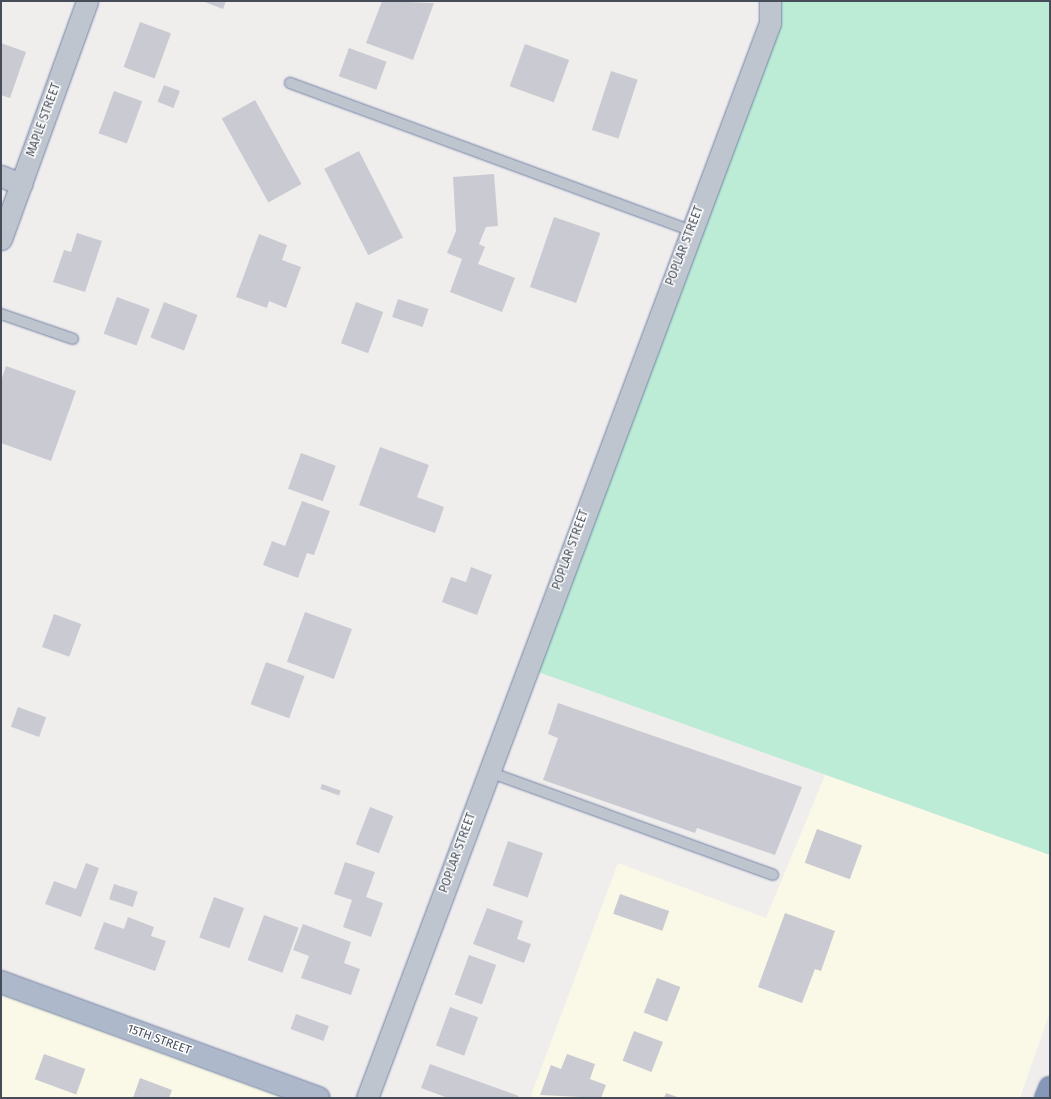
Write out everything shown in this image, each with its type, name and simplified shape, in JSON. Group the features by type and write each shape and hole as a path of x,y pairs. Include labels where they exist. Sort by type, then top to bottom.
{"highway":[{"path":"1046,1098 1050,1088"}],"main road":[{"name":"15TH STREET","path":"1,982 318,1098"}],"street":[{"name":"MAPLE STREET","path":"1,239 87,1"},
{"name":"POPLAR STREET","path":"367,1098 690,230 770,23 770,1"},
{"path":"1,176 21,184"}],"lane":[{"path":"290,83 690,230"},
{"path":"1,314 73,339"},
{"path":"489,772 773,875"}],"shaded area":[{"path":"825,775 1050,855 1050,1012 1020,1098 530,1098 618,863 766,918"},
{"path":"1,982 318,1098 1,1098"}],"green space":[{"path":"770,1 1050,1 1050,855 527,668"}],"building":[{"path":"202,1 226,1 223,9"},
{"path":"382,1 434,3 413,60 366,43"},
{"path":"140,22 171,33 155,78 124,67"},
{"path":"1,43 26,52 10,98 1,95"},
{"path":"525,44 569,60 554,102 510,86"},
{"path":"349,48 387,62 376,90 339,76"},
{"path":"611,71 638,80 618,139 592,130"},
{"path":"164,85 180,91 173,108 158,102"},
{"path":"114,91 142,101 127,144 99,133"},
{"path":"255,100 302,184 268,202 222,118"},
{"path":"359,151 403,237 368,255 324,169"},
{"path":"494,174 498,226 486,227 479,244 485,247 478,264 515,278 502,312 450,292 462,259 447,253 456,231 453,177"},
{"path":"554,217 600,233 576,303 530,287"},
{"path":"77,233 102,241 85,292 53,282 64,250 71,252"},
{"path":"259,234 287,245 282,260 301,267 286,308 269,301 267,308 236,297"},
{"path":"117,297 150,309 137,346 104,334"},
{"path":"398,299 428,309 423,327 392,317"},
{"path":"164,302 198,315 184,350 150,337"},
{"path":"356,302 383,312 368,353 341,343"},
{"path":"6,366 76,391 51,461 1,443 1,381"},
{"path":"380,447 429,465 417,497 444,507 435,533 359,505"},
{"path":"301,453 336,466 323,501 288,489"},
{"path":"302,501 330,511 314,555 307,553 298,578 263,565 272,541 285,546"},
{"path":"471,567 492,575 477,615 442,602 451,577 466,582"},
{"path":"305,612 352,629 334,679 287,662"},
{"path":"54,614 81,624 69,657 42,647"},
{"path":"266,662 305,676 289,718 251,704"},
{"path":"558,703 802,787 775,855 697,828 695,833 543,780 558,738 548,734"},
{"path":"18,707 46,717 39,737 11,727"},
{"path":"322,784 341,791 339,796 320,789"},
{"path":"370,807 393,816 379,853 356,844"},
{"path":"817,829 862,845 850,879 805,863"},
{"path":"508,841 543,853 528,897 493,885"},
{"path":"345,862 375,872 366,897 383,903 371,937 343,927 352,900 334,894"},
{"path":"86,863 99,868 81,917 45,904 54,881 76,889"},
{"path":"114,884 138,892 133,907 109,899"},
{"path":"620,894 669,911 662,931 613,914"},
{"path":"214,897 244,908 229,948 199,937"},
{"path":"487,908 523,921 517,939 531,944 524,963 473,944"},
{"path":"785,913 835,931 821,971 815,969 802,1003 758,987"},
{"path":"264,915 299,928 282,973 248,960"},
{"path":"128,917 154,927 151,936 166,941 155,971 94,949 104,922 124,929"},
{"path":"303,924 351,942 344,963 360,969 351,995 301,978 309,956 293,950"},
{"path":"469,955 496,965 482,1004 455,994"},
{"path":"657,978 680,987 667,1022 644,1013"},
{"path":"450,1007 478,1017 464,1056 436,1046"},
{"path":"296,1014 329,1026 323,1041 291,1029"},
{"path":"634,1031 663,1042 651,1072 623,1061"},
{"path":"44,1054 85,1069 76,1094 35,1079"},
{"path":"567,1054 595,1064 590,1079 606,1085 601,1098 540,1095 551,1065 561,1069"},
{"path":"430,1064 519,1096 518,1098 448,1098 421,1088"},
{"path":"140,1078 172,1090 169,1098 133,1098"},
{"path":"666,1093 680,1098 664,1098"}]}
